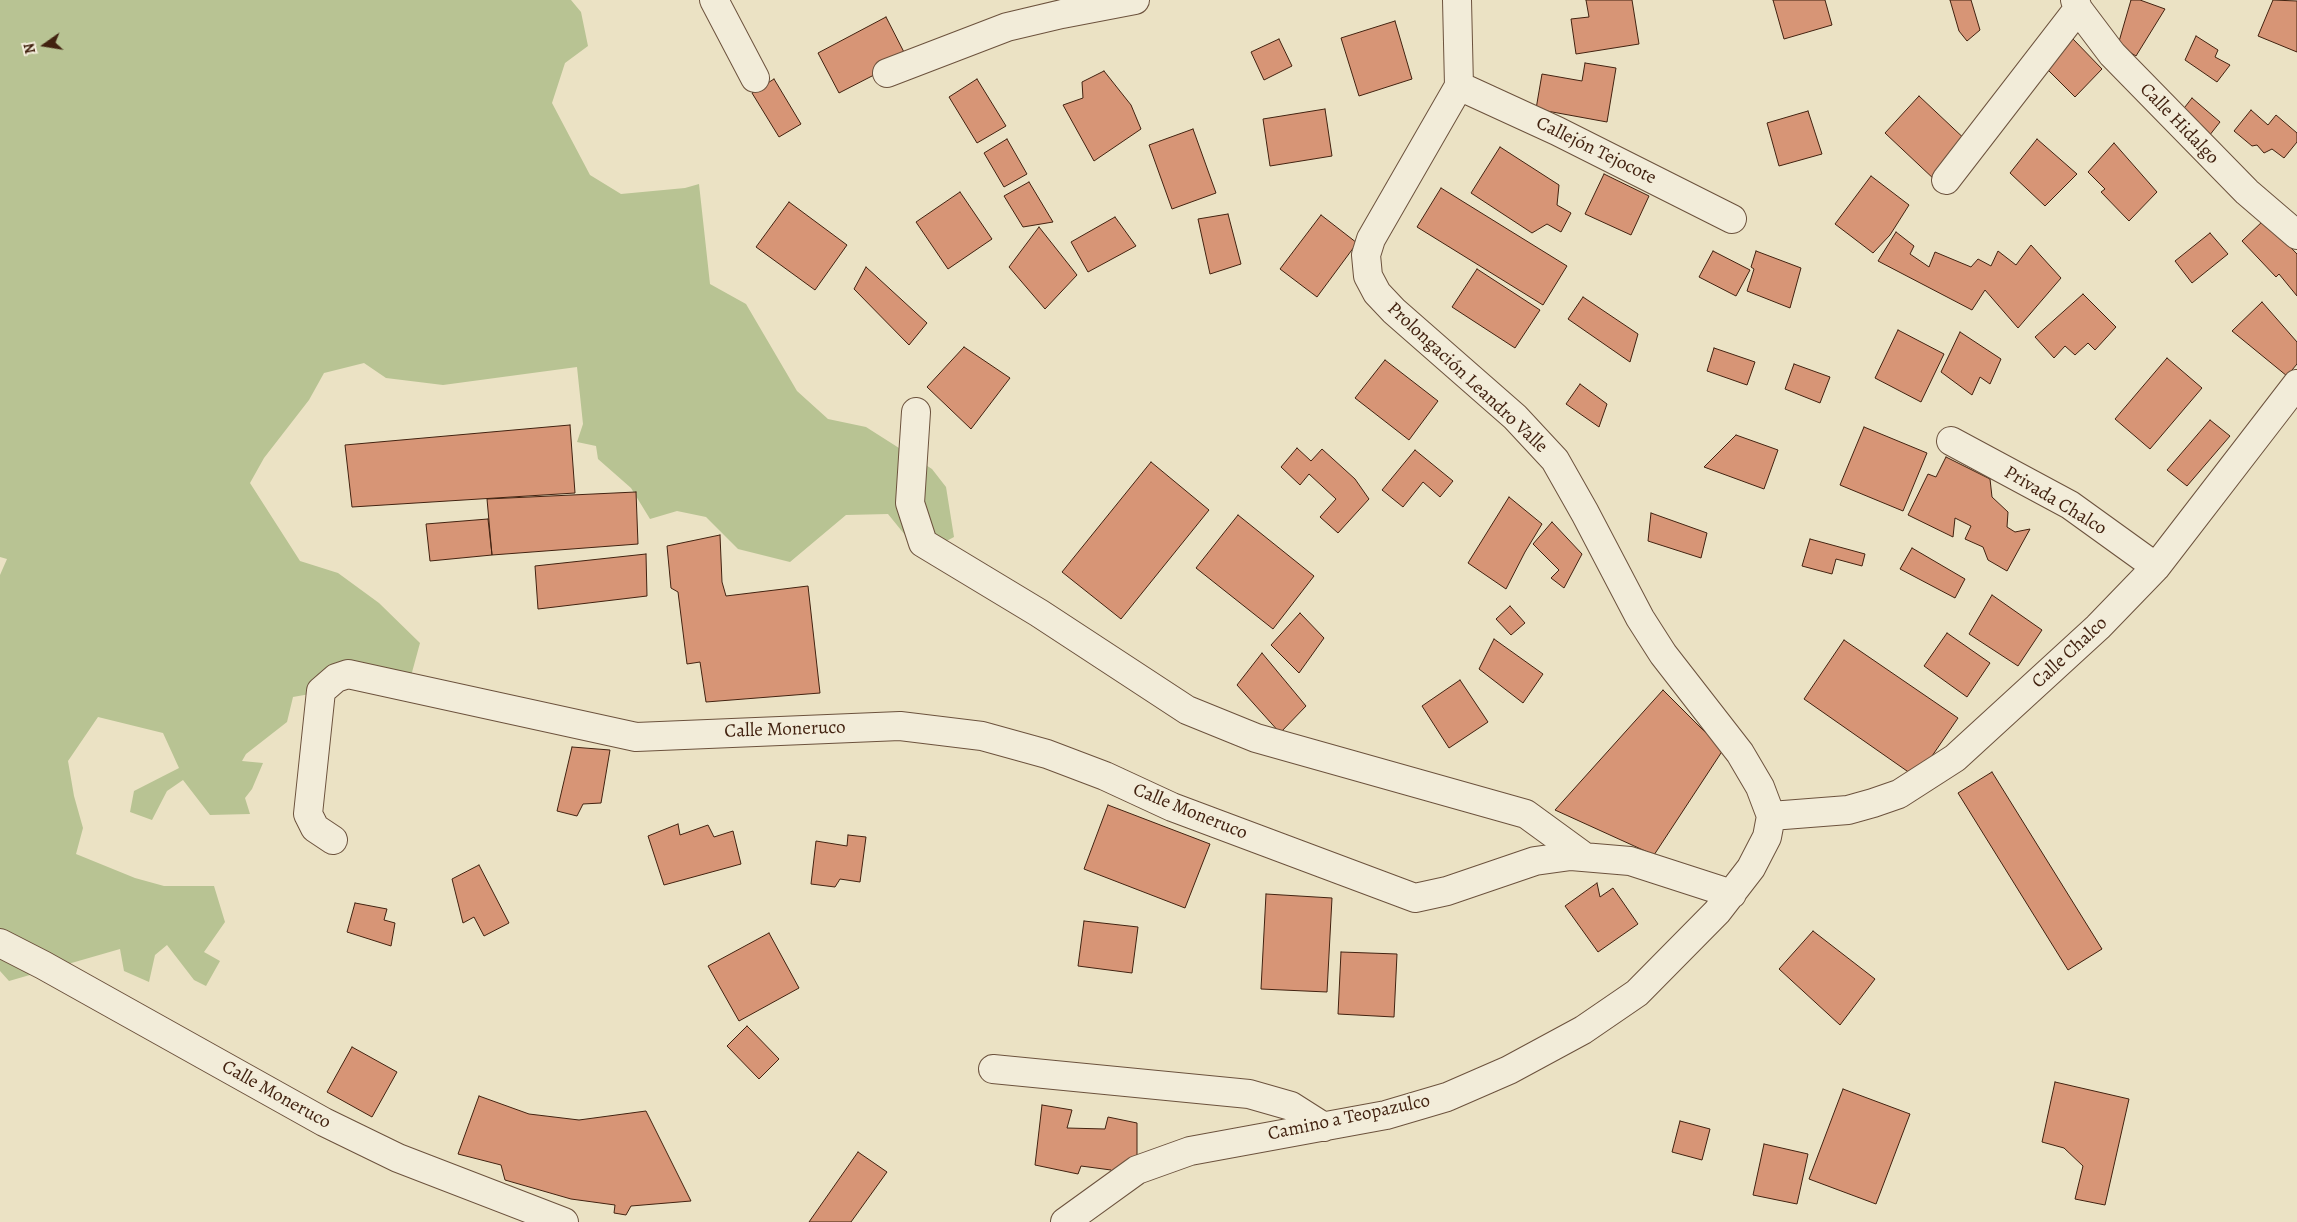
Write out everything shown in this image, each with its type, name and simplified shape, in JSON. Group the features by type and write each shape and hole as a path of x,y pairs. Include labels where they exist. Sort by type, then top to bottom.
{"street":[{"path":"714,0 755,78"},
{"path":"887,73 1006,27 1135,0"},
{"path":"1456,0 1459,86"},
{"path":"1946,180 2076,4"},
{"name":"Calle Hidalgo","path":"2076,4 2112,54 2158,103 2246,192 2297,236"},
{"name":"Callejón Tejocote","path":"1459,86 1557,130 1732,219"},
{"name":"Prolongación Leandro Valle","path":"1459,86 1371,240 1366,255 1368,276 1377,293 1394,311 1515,417 1555,460 1640,618 1662,654 1740,753 1760,787 1771,816"},
{"name":"Calle Chalco","path":"1771,816 1848,810 1899,794 1924,780 1955,758 2098,627 2156,567 2297,384"},
{"path":"916,412 910,503 923,543 1039,613 1187,710 1256,738 1526,814 1585,857"},
{"name":"Privada Chalco","path":"1951,441 2070,505 2156,567"},
{"name":"Calle Moneruco","path":"333,840 315,828 308,814 321,691 336,678 348,674 636,736 900,726 982,736 1048,754 1104,776 1172,807 1414,898 1447,891 1535,861 1585,857 1630,861 1732,894"},
{"name":"Camino a Teopazulco","path":"1065,1222 1137,1170 1190,1151 1245,1139 1386,1115 1448,1097 1509,1070 1582,1030 1636,993 1717,912 1751,868 1767,837 1771,816"},
{"name":"Calle Moneruco","path":"0,943 324,1122 398,1158 564,1222"},
{"path":"993,1070 1248,1094 1291,1106 1324,1127"}],"green space":[{"path":"0,0 571,0 581,12 588,46 565,63 552,103 590,175 621,194 685,188 699,184 710,284 746,304 797,391 828,419 866,427 932,469 946,487 954,537 918,556 931,537 905,535 888,514 846,515 790,562 738,549 706,517 677,511 650,519 631,488 598,459 596,446 577,442 583,424 577,367 443,385 386,378 364,363 324,373 309,400 264,458 250,483 300,561 338,573 379,603 420,643 411,676 293,697 287,722 246,754 242,761 263,763 252,789 245,798 250,814 210,815 183,780 167,791 152,820 130,812 134,791 179,768 163,733 98,717 68,761 74,796 83,828 76,854 135,878 164,886 214,886 225,922 204,952 220,961 206,986 194,980 167,945 155,955 149,982 124,971 120,949 9,981 0,971 0,575 7,559 0,557"}],"building":[{"path":"1586,0 1632,0 1639,44 1576,54 1571,19 1589,17"},
{"path":"1773,0 1825,0 1832,25 1784,39"},
{"path":"1950,0 1971,0 1980,30 1967,41 1959,31"},
{"path":"2131,0 2140,0 2165,9 2136,56 2118,45"},
{"path":"2273,0 2297,1 2297,52 2258,36"},
{"path":"886,17 907,58 839,93 818,53"},
{"path":"1395,21 1412,79 1359,96 1341,38"},
{"path":"2196,36 2218,50 2215,57 2230,65 2217,82 2185,60"},
{"path":"1279,39 1292,66 1264,80 1251,52"},
{"path":"2073,39 2102,69 2075,97 2045,67"},
{"path":"1585,63 1616,68 1607,122 1536,109 1542,74 1582,81"},
{"path":"1104,71 1131,105 1141,129 1094,161 1063,105 1083,98 1082,82"},
{"path":"774,79 801,124 779,137 752,93"},
{"path":"977,79 1006,126 977,143 949,97"},
{"path":"1919,96 1970,144 1936,181 1885,133"},
{"path":"2192,98 2220,122 2209,136 2181,112"},
{"path":"1325,109 1332,156 1270,166 1263,119"},
{"path":"2251,110 2268,125 2276,115 2297,133 2297,142 2284,158 2272,149 2264,153 2257,145 2252,146 2234,131"},
{"path":"1808,111 1822,154 1779,166 1767,123"},
{"path":"1193,129 1216,193 1172,209 1149,145"},
{"path":"1007,139 1027,174 1004,187 984,153"},
{"path":"2037,139 2077,174 2045,206 2010,173"},
{"path":"2114,143 2157,192 2129,221 2101,192 2105,189 2088,172"},
{"path":"1500,147 1559,185 1557,205 1571,213 1561,232 1547,224 1532,233 1471,193"},
{"path":"1604,174 1649,196 1631,235 1585,214"},
{"path":"1871,176 1909,205 1890,235 1873,253 1835,224"},
{"path":"1029,182 1053,222 1023,227 1004,196"},
{"path":"1441,188 1567,266 1543,305 1417,227"},
{"path":"960,192 992,239 948,269 916,222"},
{"path":"789,202 847,245 815,290 756,247"},
{"path":"1228,214 1241,264 1210,274 1198,219"},
{"path":"1321,215 1357,243 1317,297 1280,269"},
{"path":"1115,217 1136,246 1088,272 1071,242"},
{"path":"2264,220 2297,254 2297,296 2279,274 2276,277 2242,241"},
{"path":"1039,227 1077,275 1045,309 1009,267"},
{"path":"1896,232 1914,246 1910,254 1929,267 1935,252 1971,267 1978,259 1991,266 1998,251 2016,265 2031,245 2061,278 2018,328 1985,290 1972,310 1878,261"},
{"path":"2210,233 2228,254 2192,283 2175,261"},
{"path":"1713,251 1750,270 1736,296 1699,277"},
{"path":"1756,251 1801,268 1790,308 1747,291 1754,269 1751,267"},
{"path":"866,267 927,323 909,345 854,289"},
{"path":"1477,269 1540,310 1515,348 1452,307"},
{"path":"2083,294 2116,327 2095,350 2088,343 2075,355 2065,346 2054,358 2035,337"},
{"path":"1583,297 1638,334 1630,362 1568,319"},
{"path":"2262,302 2297,342 2297,364 2287,376 2232,331"},
{"path":"1898,330 1944,354 1921,402 1875,378"},
{"path":"1960,332 2001,359 1990,384 1980,377 1972,395 1941,372"},
{"path":"964,347 1010,378 971,429 927,387"},
{"path":"1714,348 1755,362 1747,385 1707,371"},
{"path":"2167,358 2202,388 2150,449 2115,419"},
{"path":"1385,360 1438,401 1409,440 1355,398"},
{"path":"1794,364 1830,377 1820,403 1785,389"},
{"path":"1580,384 1607,404 1599,427 1566,404"},
{"path":"2210,420 2230,436 2187,486 2167,470"},
{"path":"570,425 575,493 352,507 345,445"},
{"path":"1864,427 1927,453 1903,511 1840,485"},
{"path":"1736,435 1778,450 1764,489 1704,467"},
{"path":"1297,448 1311,461 1322,449 1355,479 1369,499 1338,533 1320,517 1336,499 1309,474 1300,485 1281,467"},
{"path":"1415,450 1453,481 1440,497 1423,482 1403,507 1382,490"},
{"path":"1946,457 1990,479 1992,497 2008,512 2007,527 2015,532 2030,529 2007,571 1988,560 1983,547 1965,539 1971,526 1955,518 1953,537 1908,515 1928,474 1936,477"},
{"path":"1151,462 1209,510 1121,619 1062,572"},
{"path":"636,492 638,544 492,555 487,499"},
{"path":"1509,497 1542,524 1506,589 1468,563"},
{"path":"1651,513 1707,533 1701,558 1648,541"},
{"path":"1238,515 1314,576 1273,629 1196,568"},
{"path":"488,519 492,555 430,561 426,524"},
{"path":"1552,522 1582,554 1564,588 1551,578 1559,570 1533,544"},
{"path":"720,535 722,582 726,596 808,586 820,693 706,702 700,662 687,664 678,592 671,588 667,546"},
{"path":"1810,539 1865,554 1862,566 1836,559 1832,574 1802,566"},
{"path":"1912,548 1965,579 1955,598 1900,569"},
{"path":"646,554 647,596 538,609 535,566"},
{"path":"1992,595 2042,630 2018,666 1969,634"},
{"path":"1510,606 1525,623 1511,635 1496,619"},
{"path":"1300,613 1324,638 1299,673 1271,645"},
{"path":"1947,633 1990,663 1967,697 1924,666"},
{"path":"1494,639 1543,674 1523,703 1479,669"},
{"path":"1844,640 1958,718 1917,778 1804,699"},
{"path":"1262,653 1306,706 1280,733 1237,685"},
{"path":"1460,680 1488,722 1449,748 1422,706"},
{"path":"1663,690 1723,750 1654,855 1555,810"},
{"path":"572,747 610,750 601,803 583,804 577,816 557,811"},
{"path":"1992,772 2102,949 2068,970 1958,793"},
{"path":"1108,805 1210,844 1185,908 1084,869"},
{"path":"678,824 680,835 708,825 714,837 733,831 741,864 664,885 648,836"},
{"path":"848,835 866,837 860,882 840,879 835,887 811,884 816,841 847,846"},
{"path":"479,865 509,923 484,936 474,917 463,923 452,879"},
{"path":"1597,883 1600,897 1613,888 1638,924 1598,952 1565,906"},
{"path":"1266,894 1332,898 1327,992 1261,989"},
{"path":"355,903 387,909 384,920 395,923 391,946 347,932"},
{"path":"1084,921 1138,927 1132,973 1078,966"},
{"path":"1813,931 1875,979 1840,1025 1779,969"},
{"path":"769,933 799,988 739,1021 708,966"},
{"path":"1341,952 1397,954 1394,1017 1338,1014"},
{"path":"747,1026 779,1059 759,1079 727,1046"},
{"path":"352,1047 397,1072 372,1117 327,1092"},
{"path":"2055,1082 2129,1099 2105,1205 2075,1199 2083,1166 2064,1148 2042,1142"},
{"path":"1843,1089 1910,1114 1876,1204 1809,1179"},
{"path":"479,1096 529,1114 579,1120 646,1111 691,1201 631,1206 626,1215 614,1213 615,1205 571,1199 505,1180 501,1165 458,1154"},
{"path":"1042,1105 1072,1110 1067,1128 1105,1129 1108,1117 1137,1123 1137,1159 1116,1177 1111,1170 1081,1166 1078,1174 1035,1165"},
{"path":"1680,1121 1710,1129 1702,1160 1672,1152"},
{"path":"1764,1144 1808,1154 1797,1204 1753,1195"},
{"path":"858,1152 887,1172 851,1222 809,1222"}]}
